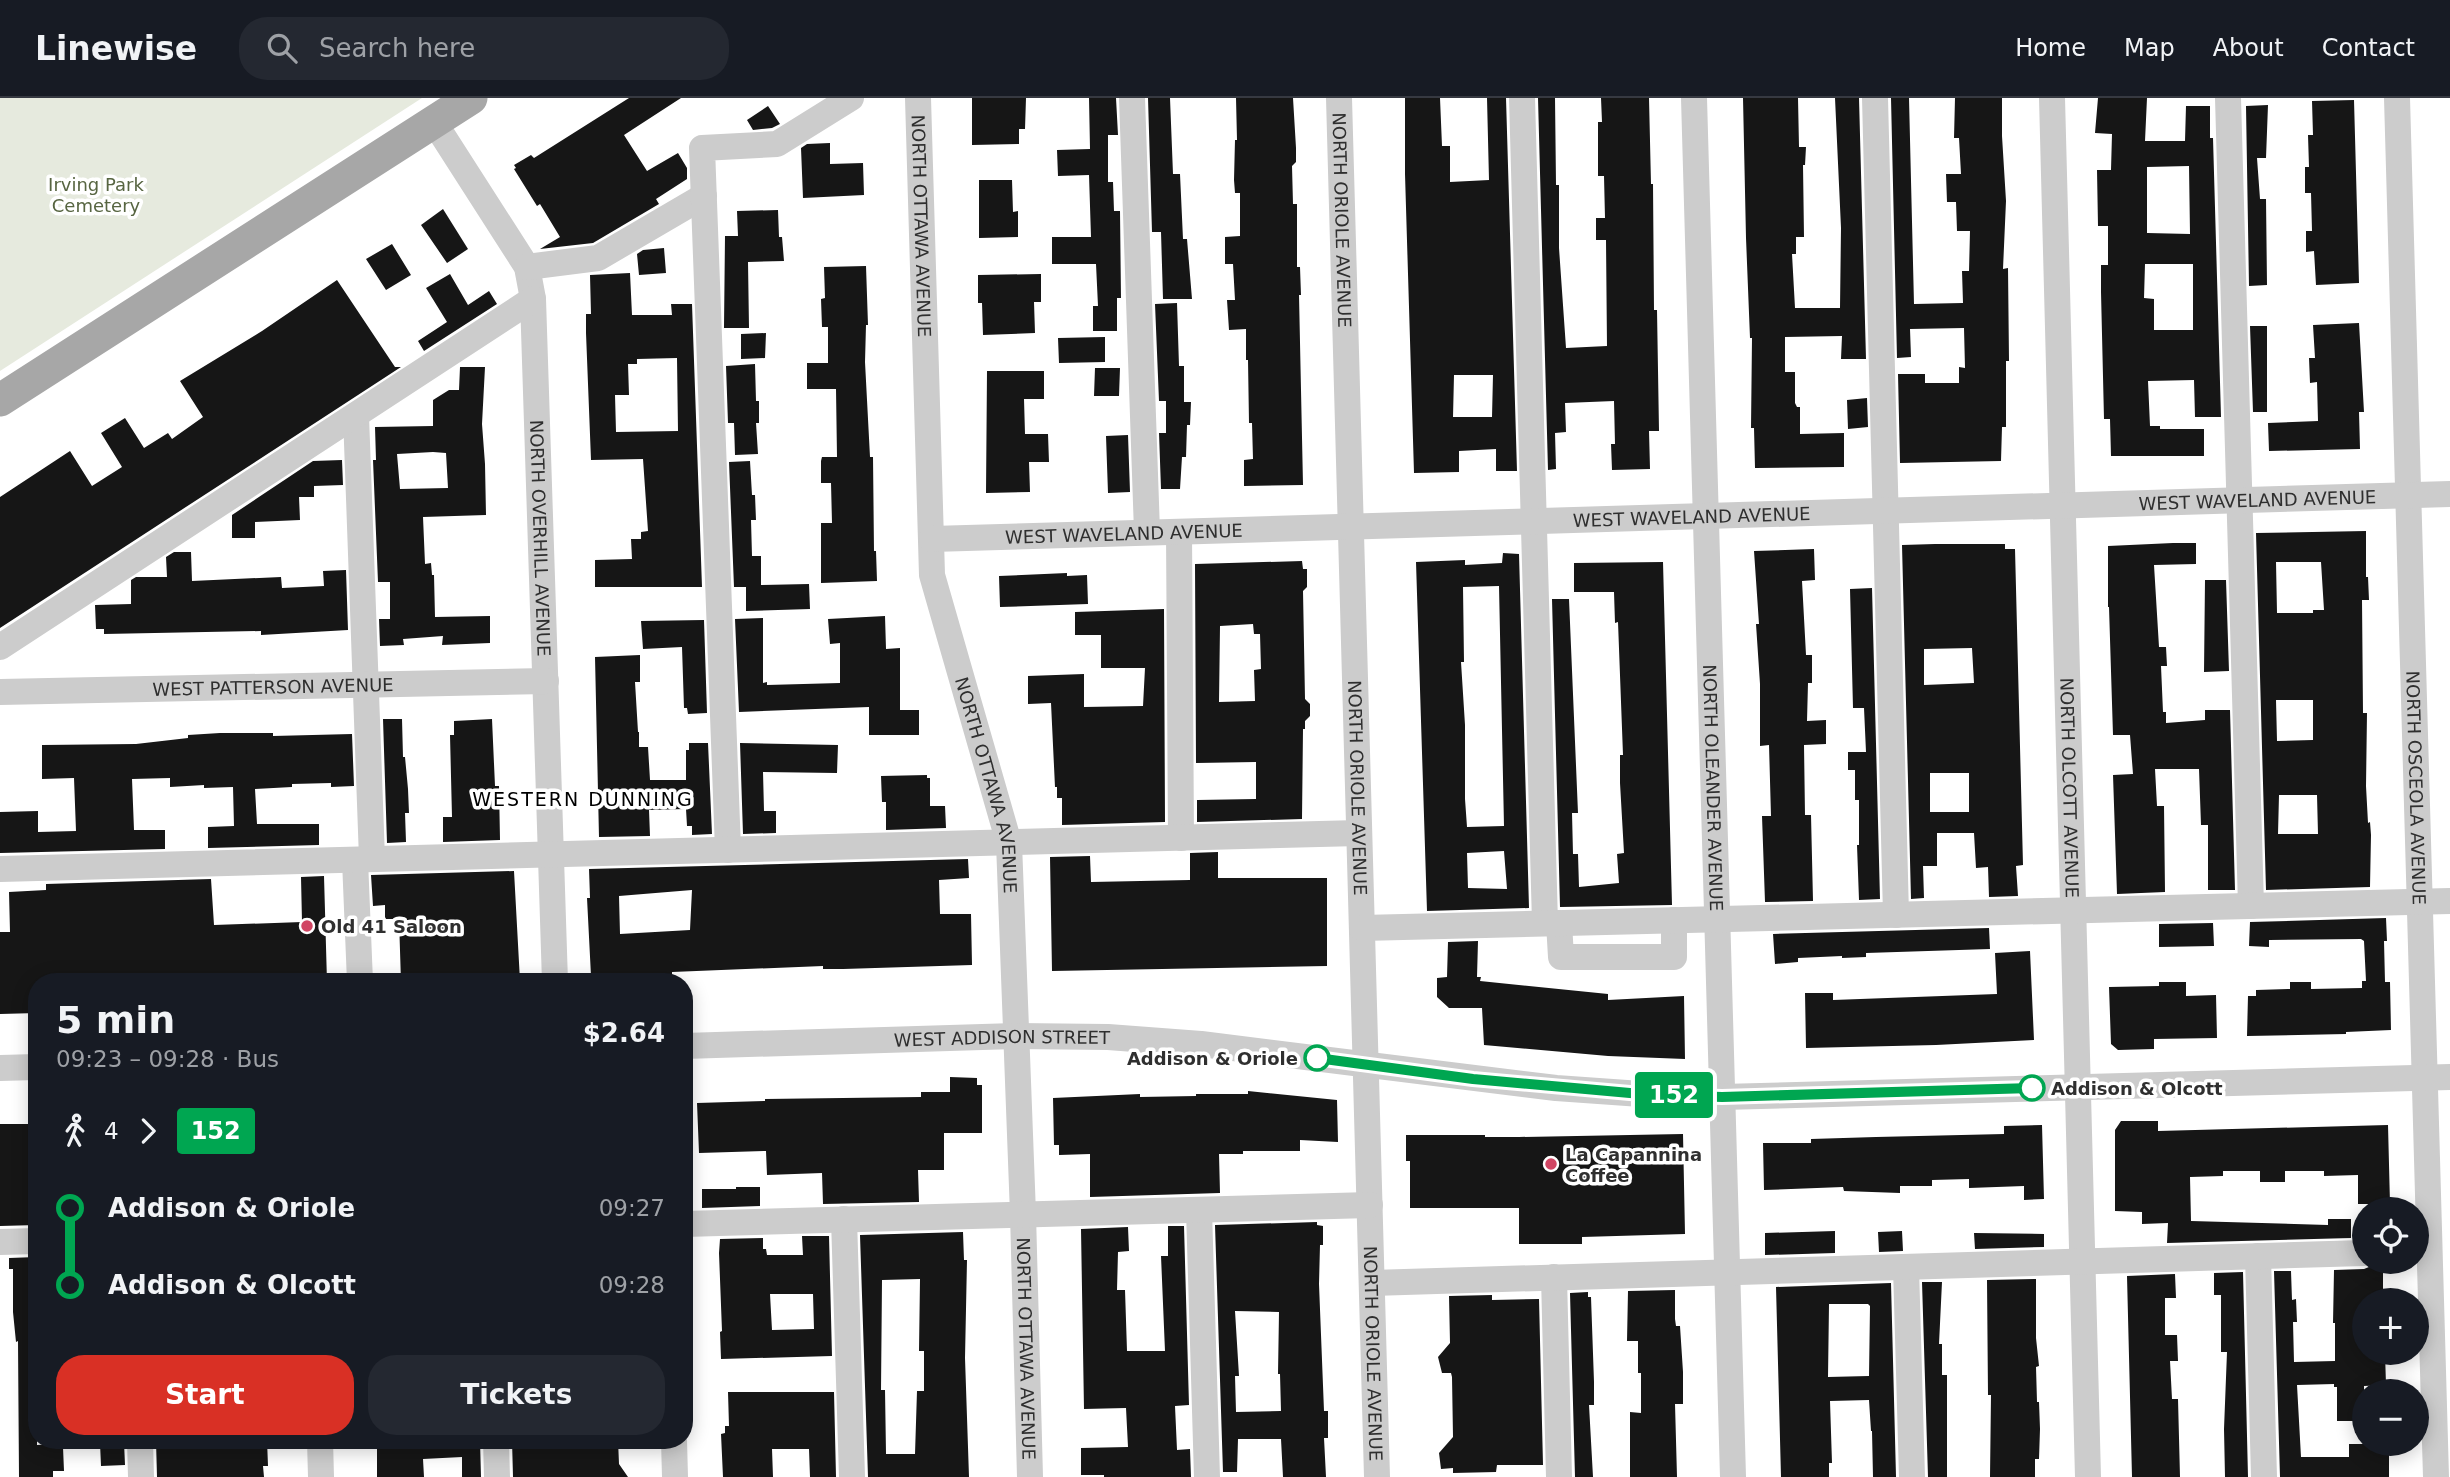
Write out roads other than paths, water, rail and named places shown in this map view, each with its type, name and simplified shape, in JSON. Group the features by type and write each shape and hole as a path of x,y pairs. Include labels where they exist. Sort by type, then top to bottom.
{"main road":[{"path":"0,400 471,98"}],"street":[{"path":"729,850 702,148 777,144 851,98"},
{"name":"NORTH OTTAWA AVENUE","path":"918,98 932,575 1009,843 1030,1477"},
{"path":"1132,98 1147,532"},
{"name":"NORTH ORIOLE AVENUE","path":"1339,98 1377,1477"},
{"path":"1522,98 1534,521 1552,923 1561,957 1674,957 1674,920"},
{"name":"NORTH OLEANDER AVENUE","path":"1694,98 1733,1477"},
{"path":"1875,98 1896,915"},
{"name":"NORTH OLCOTT AVENUE","path":"2052,98 2088,1477"},
{"path":"2228,98 2251,906"},
{"name":"NORTH OSCEOLA AVENUE","path":"2397,98 2419,902 2437,1077 2432,1251 2436,1477"},
{"name":"NORTH OVERHILL AVENUE","path":"434,122 527,267 533,299 555,973"},
{"path":"527,267 598,258 704,196"},
{"path":"0,647 533,299"},
{"path":"356,415 365,684 360,973"},
{"name":"WEST WAVELAND AVENUE","path":"932,538 2450,494"},
{"path":"1179,531 1181,838"},
{"name":"WEST PATTERSON AVENUE","path":"0,692 545,681"},
{"path":"0,869 1359,834"},
{"path":"1362,928 2450,901"},
{"name":"WEST ADDISON STREET","path":"693,1046 1015,1036 1150,1039 1556,1088 1722,1097 2437,1077"},
{"path":"0,1068 28,1067"},
{"path":"693,1223 1370,1205"},
{"path":"1199,1210 1207,1477"},
{"path":"844,1219 852,1477"},
{"path":"0,1242 28,1241"},
{"path":"1372,1283 2352,1253"},
{"path":"2258,1256 2264,1477"},
{"path":"1906,1266 1912,1477"},
{"path":"1554,1277 1559,1477"},
{"path":"140,1449 141,1477"},
{"path":"320,1449 321,1477"},
{"path":"496,1449 497,1477"},
{"path":"674,1449 675,1477"}],"place":[{"name":"Old 41 Saloon","path":"307,926"},
{"name":"Addison & Oriole","path":"1317,1058"},
{"name":"Addison & Olcott","path":"2032,1088"},
{"name":"La Capannina Coffee","path":"1551,1164"}],"district":[{"name":"WESTERN DUNNING","path":"583,799"}],"park label":[{"name":"Irving Park Cemetery","path":"96,194"}]}
